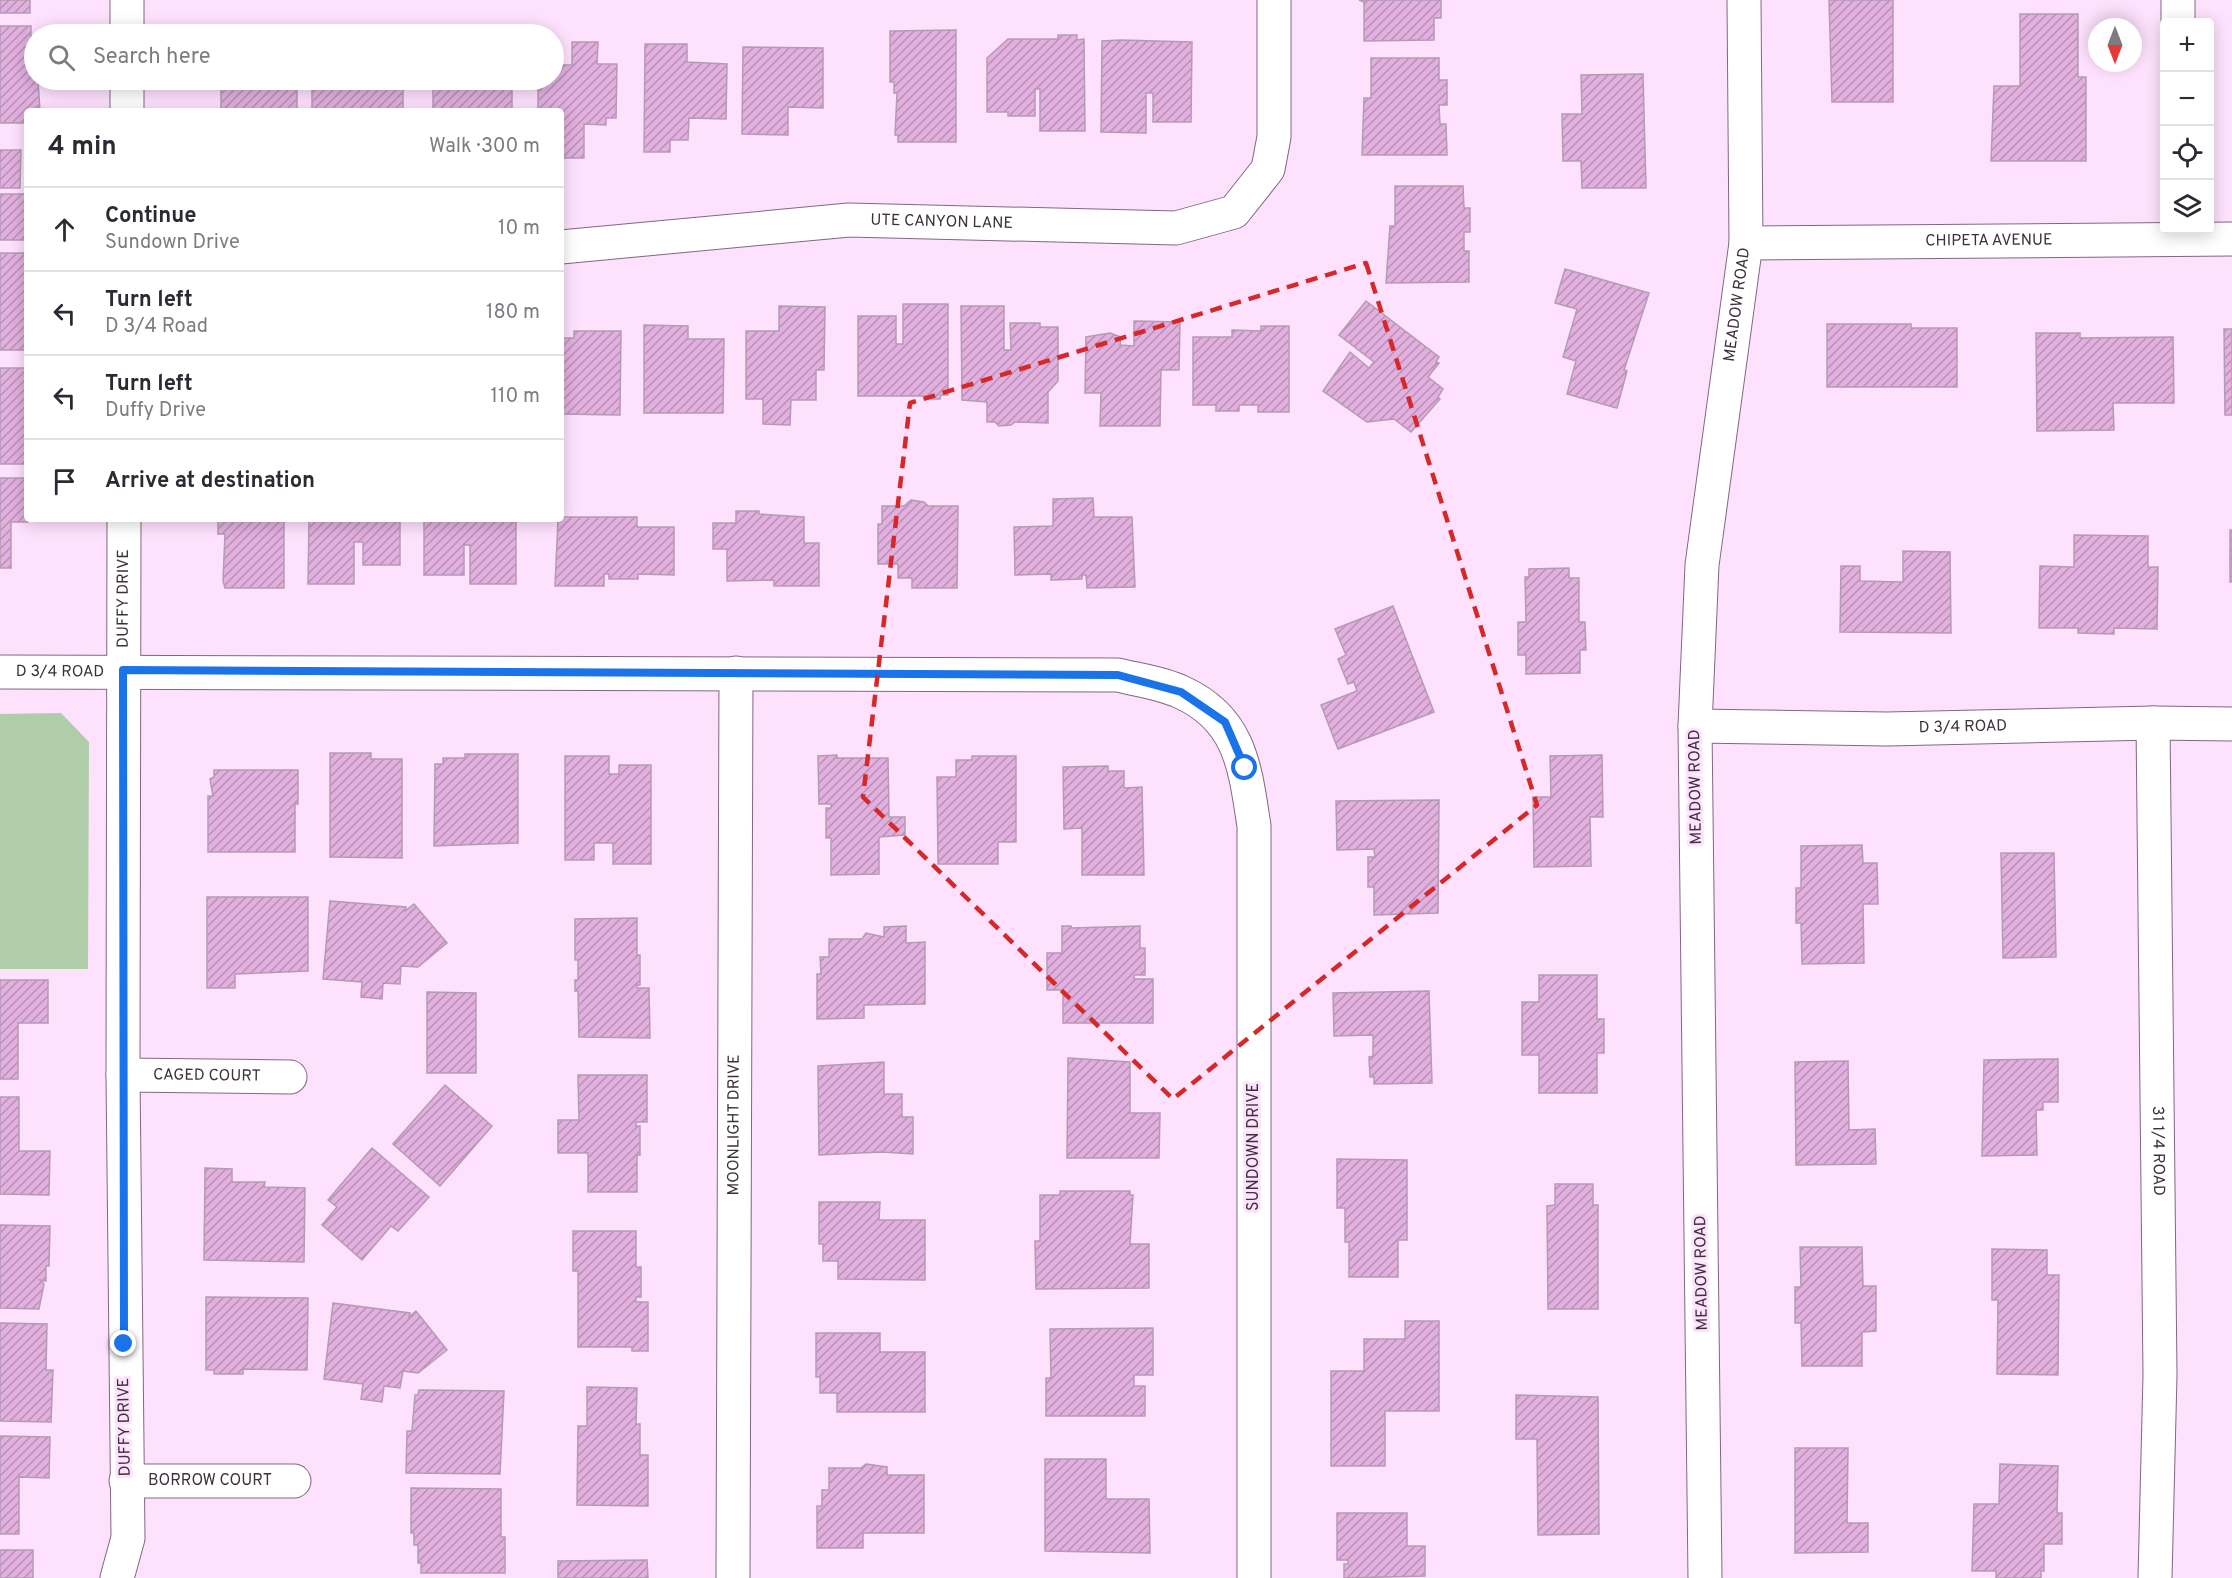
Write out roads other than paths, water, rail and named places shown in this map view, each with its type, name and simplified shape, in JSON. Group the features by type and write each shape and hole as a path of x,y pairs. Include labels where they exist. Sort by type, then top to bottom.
{"street":[{"path":"127,0 127,24"},
{"name":"UTE CANYON LANE","path":"564,247 849,220 1176,228 1234,212 1268,169 1274,137 1274,0"},
{"name":"MEADOW ROAD","path":"1706,1578 1695,726 1702,565 1746,243 1744,0"},
{"path":"2178,0 2178,18"},
{"path":"127,90 127,108"},
{"name":"CHIPETA AVENUE","path":"1746,243 2180,234 2232,239"},
{"name":"DUFFY DRIVE","path":"117,1578 128,1538 123,1075 124,522"},
{"name":"D 3/4 ROAD","path":"0,672 123,670 1118,675 1181,692 1225,722"},
{"name":"MOONLIGHT DRIVE","path":"733,1578 735,673"},
{"name":"SUNDOWN DRIVE","path":"1225,722 1245,768 1254,826 1254,1578"},
{"name":"D 3/4 ROAD","path":"1695,726 1887,729 2153,723 2232,724"},
{"name":"31 1/4 ROAD","path":"2153,723 2160,1375 2155,1578"},
{"name":"CAGED COURT","path":"123,1075 290,1077"},
{"name":"BORROW COURT","path":"126,1481 294,1481"}]}
